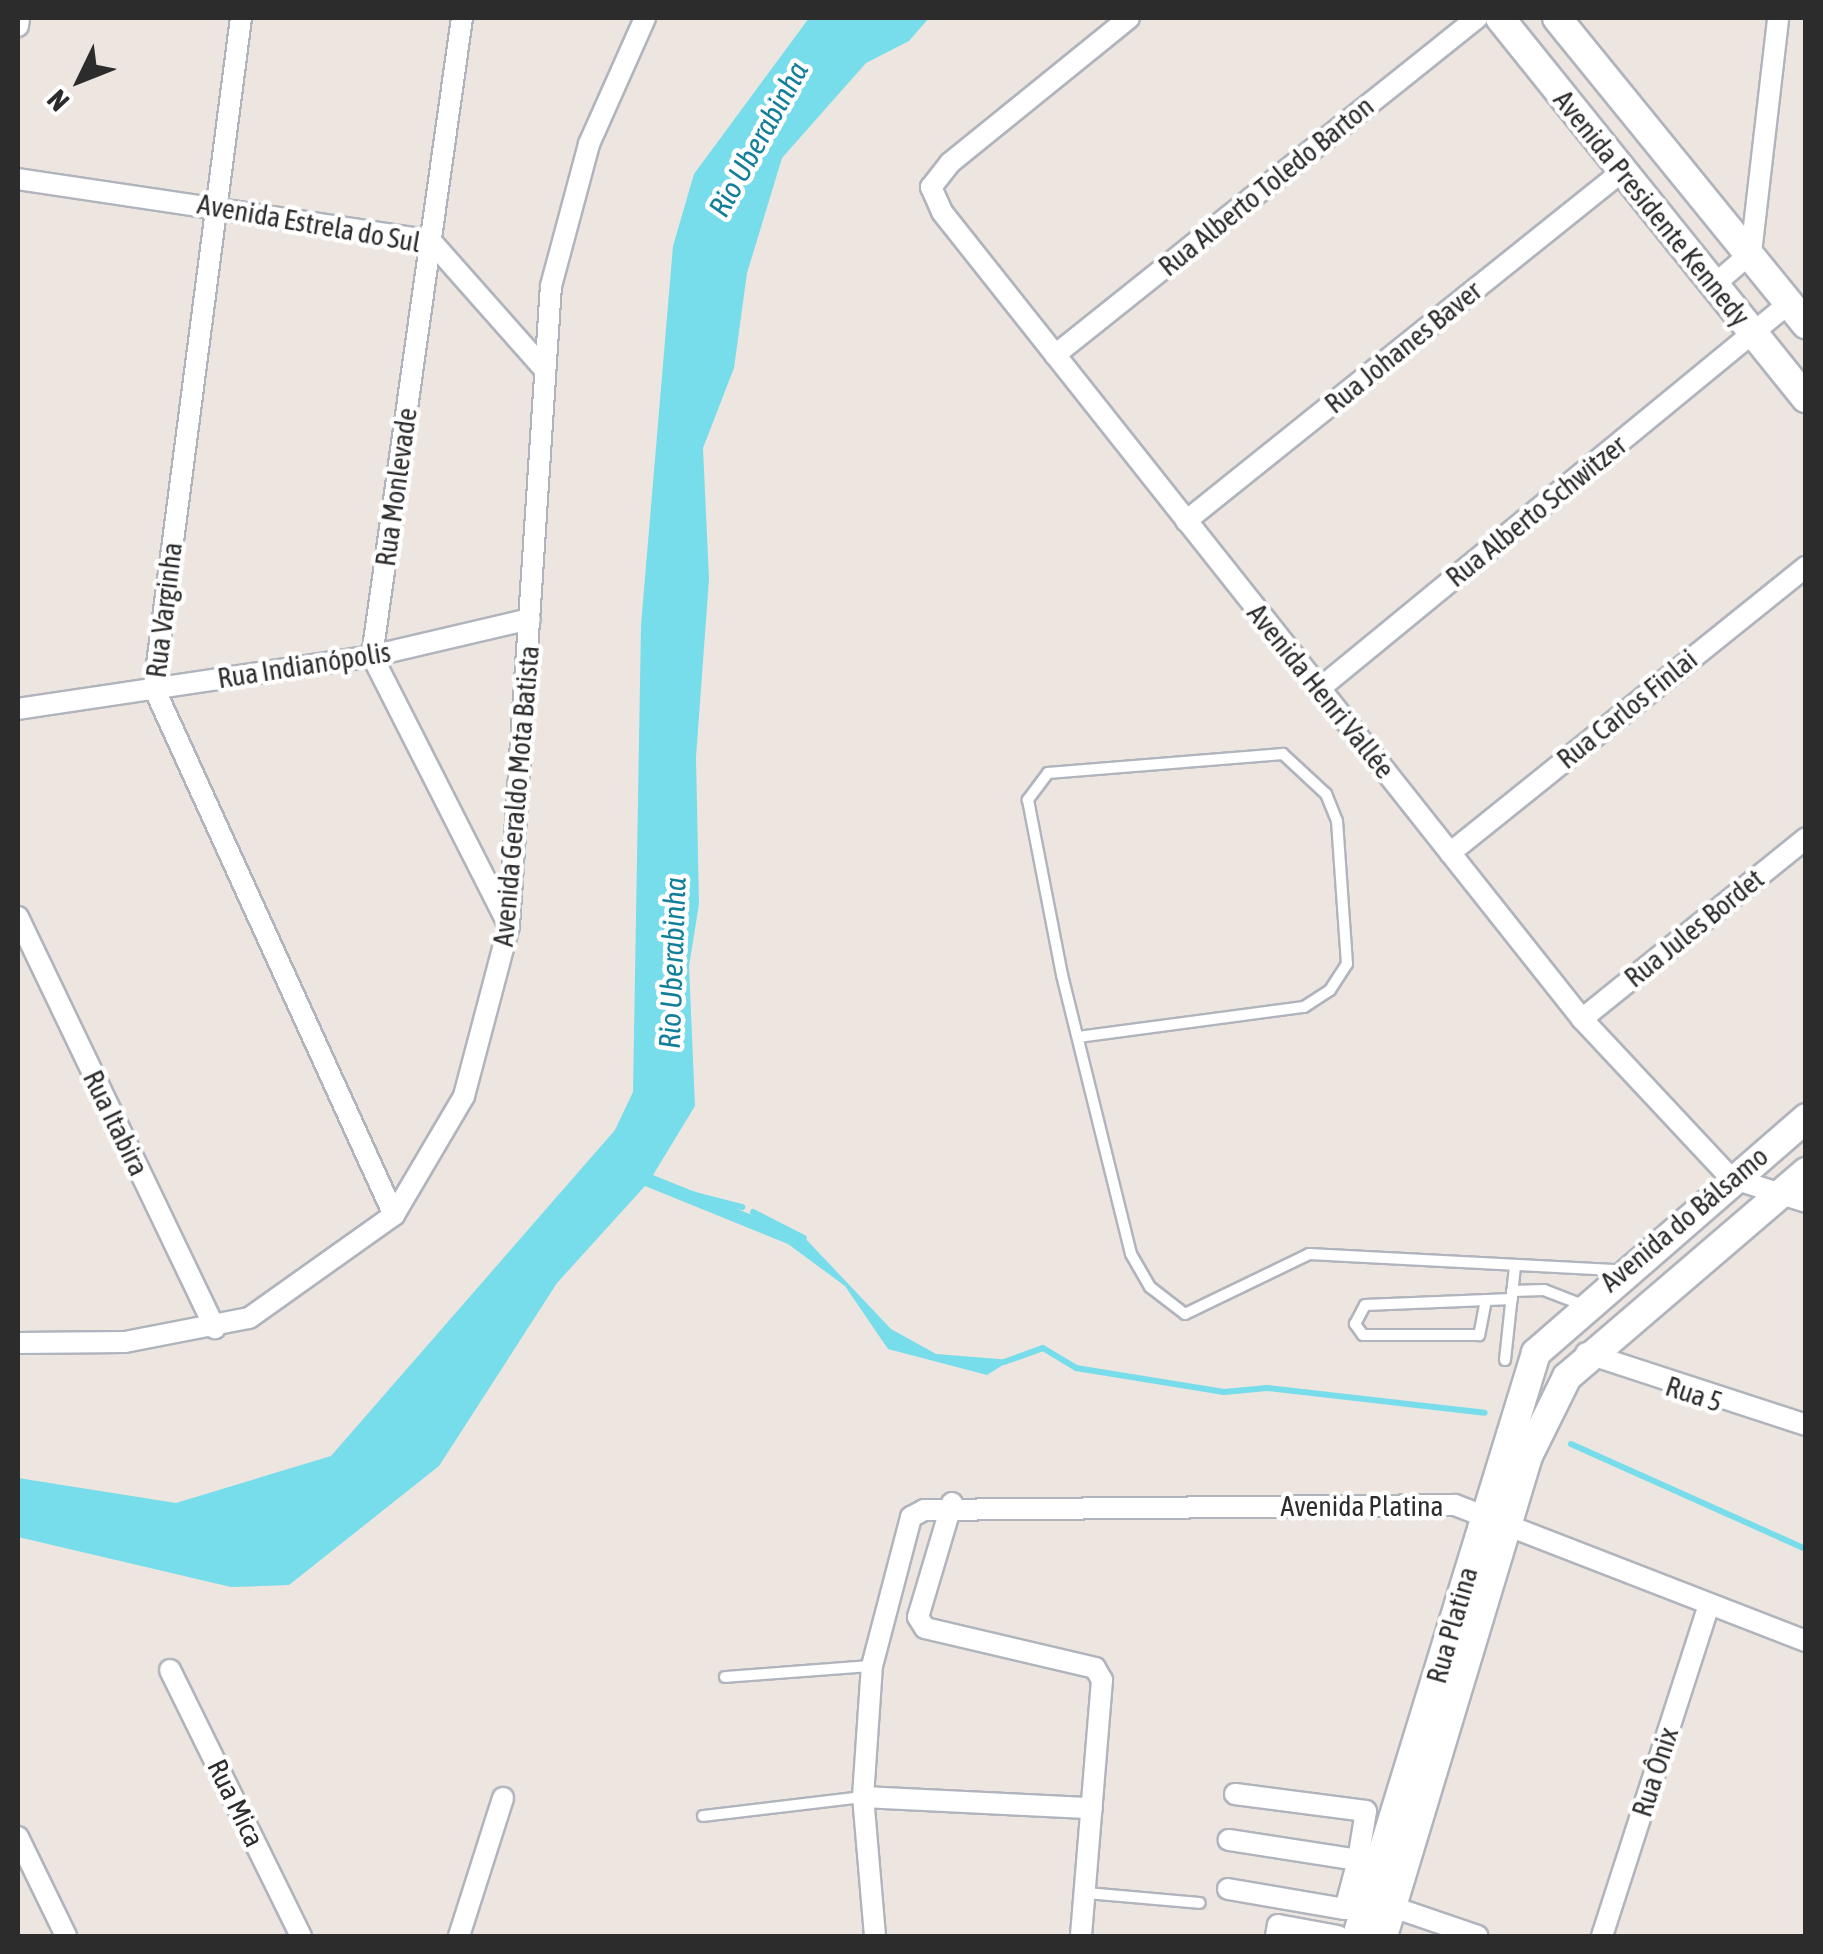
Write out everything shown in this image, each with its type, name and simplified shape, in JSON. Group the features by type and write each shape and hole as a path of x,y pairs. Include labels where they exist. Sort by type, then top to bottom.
{"street":[{"path":"18,26 19,18"},
{"name":"Rua Varginha","path":"241,18 154,688 394,1215"},
{"name":"Rua Monlevade","path":"372,656 462,18"},
{"name":"Avenida Geraldo Mota Batista","path":"18,1343 125,1342 215,1328 305,1286 394,1215 464,1096 509,926 545,370 565,219 645,18"},
{"name":"Avenida Henri Vallée","path":"1129,18 931,187 1054,355 1582,1018 1731,1178"},
{"name":"Rua Alberto Toledo Barton","path":"1054,355 1478,18"},
{"name":"Avenida Presidente Kennedy","path":"1500,18 1620,172 1806,398"},
{"name":"Avenida Presidente Kennedy","path":"1556,18 1797,314"},
{"path":"1715,284 1751,253 1778,18"},
{"name":"Rua Johanes Baver","path":"1186,521 1620,172"},
{"name":"Avenida Estrela do Sul","path":"18,179 430,242 545,370"},
{"name":"Rua Alberto Schwitzer","path":"1319,689 1754,333 1797,314"},
{"name":"Rua Carlos Finlai","path":"1450,852 1806,566"},
{"name":"Rua Indianópolis","path":"18,710 372,656 530,620"},
{"path":"372,656 509,926"},
{"name":"Rua Jules Bordet","path":"1582,1018 1806,838"},
{"name":"Rua Itabira","path":"18,917 215,1328"},
{"name":"Avenida do Bálsamo","path":"1574,1314 1806,1118"},
{"name":"Avenida do Bálsamo","path":"1586,1353 1648,1302 1793,1197 1806,1172"},
{"path":"1731,1178 1793,1197"},
{"path":"1625,1270 1648,1302"},
{"name":"Rua Platina","path":"1357,1936 1381,1903 1525,1428 1536,1353 1574,1314"},
{"name":"Rua Platina","path":"1525,1428 1586,1353"},
{"name":"Rua 5","path":"1586,1353 1806,1425"},
{"name":"Avenida Platina","path":"952,1503 1397,1502 1497,1518 1708,1608 1806,1642"},
{"path":"875,1936 863,1796 872,1666 911,1517 952,1503"},
{"path":"952,1503 918,1617 925,1628 1095,1668 1102,1680 1081,1936"},
{"name":"Rua Ônix","path":"1602,1936 1708,1608"},
{"name":"Rua Mica","path":"170,1670 301,1936"},
{"path":"1228,1889 1344,1909 1366,1811 1236,1794"},
{"path":"863,1796 1092,1808"},
{"path":"459,1936 503,1798"},
{"path":"18,1837 66,1936"},
{"path":"1230,1840 1358,1860"},
{"path":"1282,1898 1276,1931 1325,1935"},
{"path":"1381,1903 1478,1936"},
{"name":"Rua Platina","path":"1381,1903 1383,1936"}],"lane":[{"path":"1078,1038 1304,1006 1330,990 1347,964 1349,898 1337,821 1307,770 1283,754 1048,773 1031,788 1078,1038 1131,1254 1166,1308 1206,1310 1309,1254 1625,1270"},
{"path":"1506,1360 1514,1266"},
{"path":"1486,1300 1479,1334 1364,1335 1355,1324 1364,1305 1486,1300 1544,1290 1574,1314"},
{"path":"725,1677 872,1666"},
{"path":"703,1816 863,1796"},
{"path":"1086,1893 1200,1903"}],"water":[{"name":"Rio Uberabinha","path":"809,18 929,18 909,41 866,63 782,158 747,273 734,368 703,448 709,579 696,757 699,904 689,966 695,1106 653,1175 802,1235 891,1329 936,1354 1011,1360 987,1375 888,1349 845,1286 788,1244 645,1186 557,1283 439,1466 289,1585 231,1587 18,1537 18,1478 176,1503 331,1456 615,1130 633,1092 641,625 673,246 694,174"}],"waterway":[{"path":"691,1194 742,1207"},
{"path":"753,1212 804,1238"},
{"path":"1004,1362 1043,1348 1076,1368 1224,1392 1267,1388 1485,1413"},
{"path":"1571,1444 1806,1549"}]}
